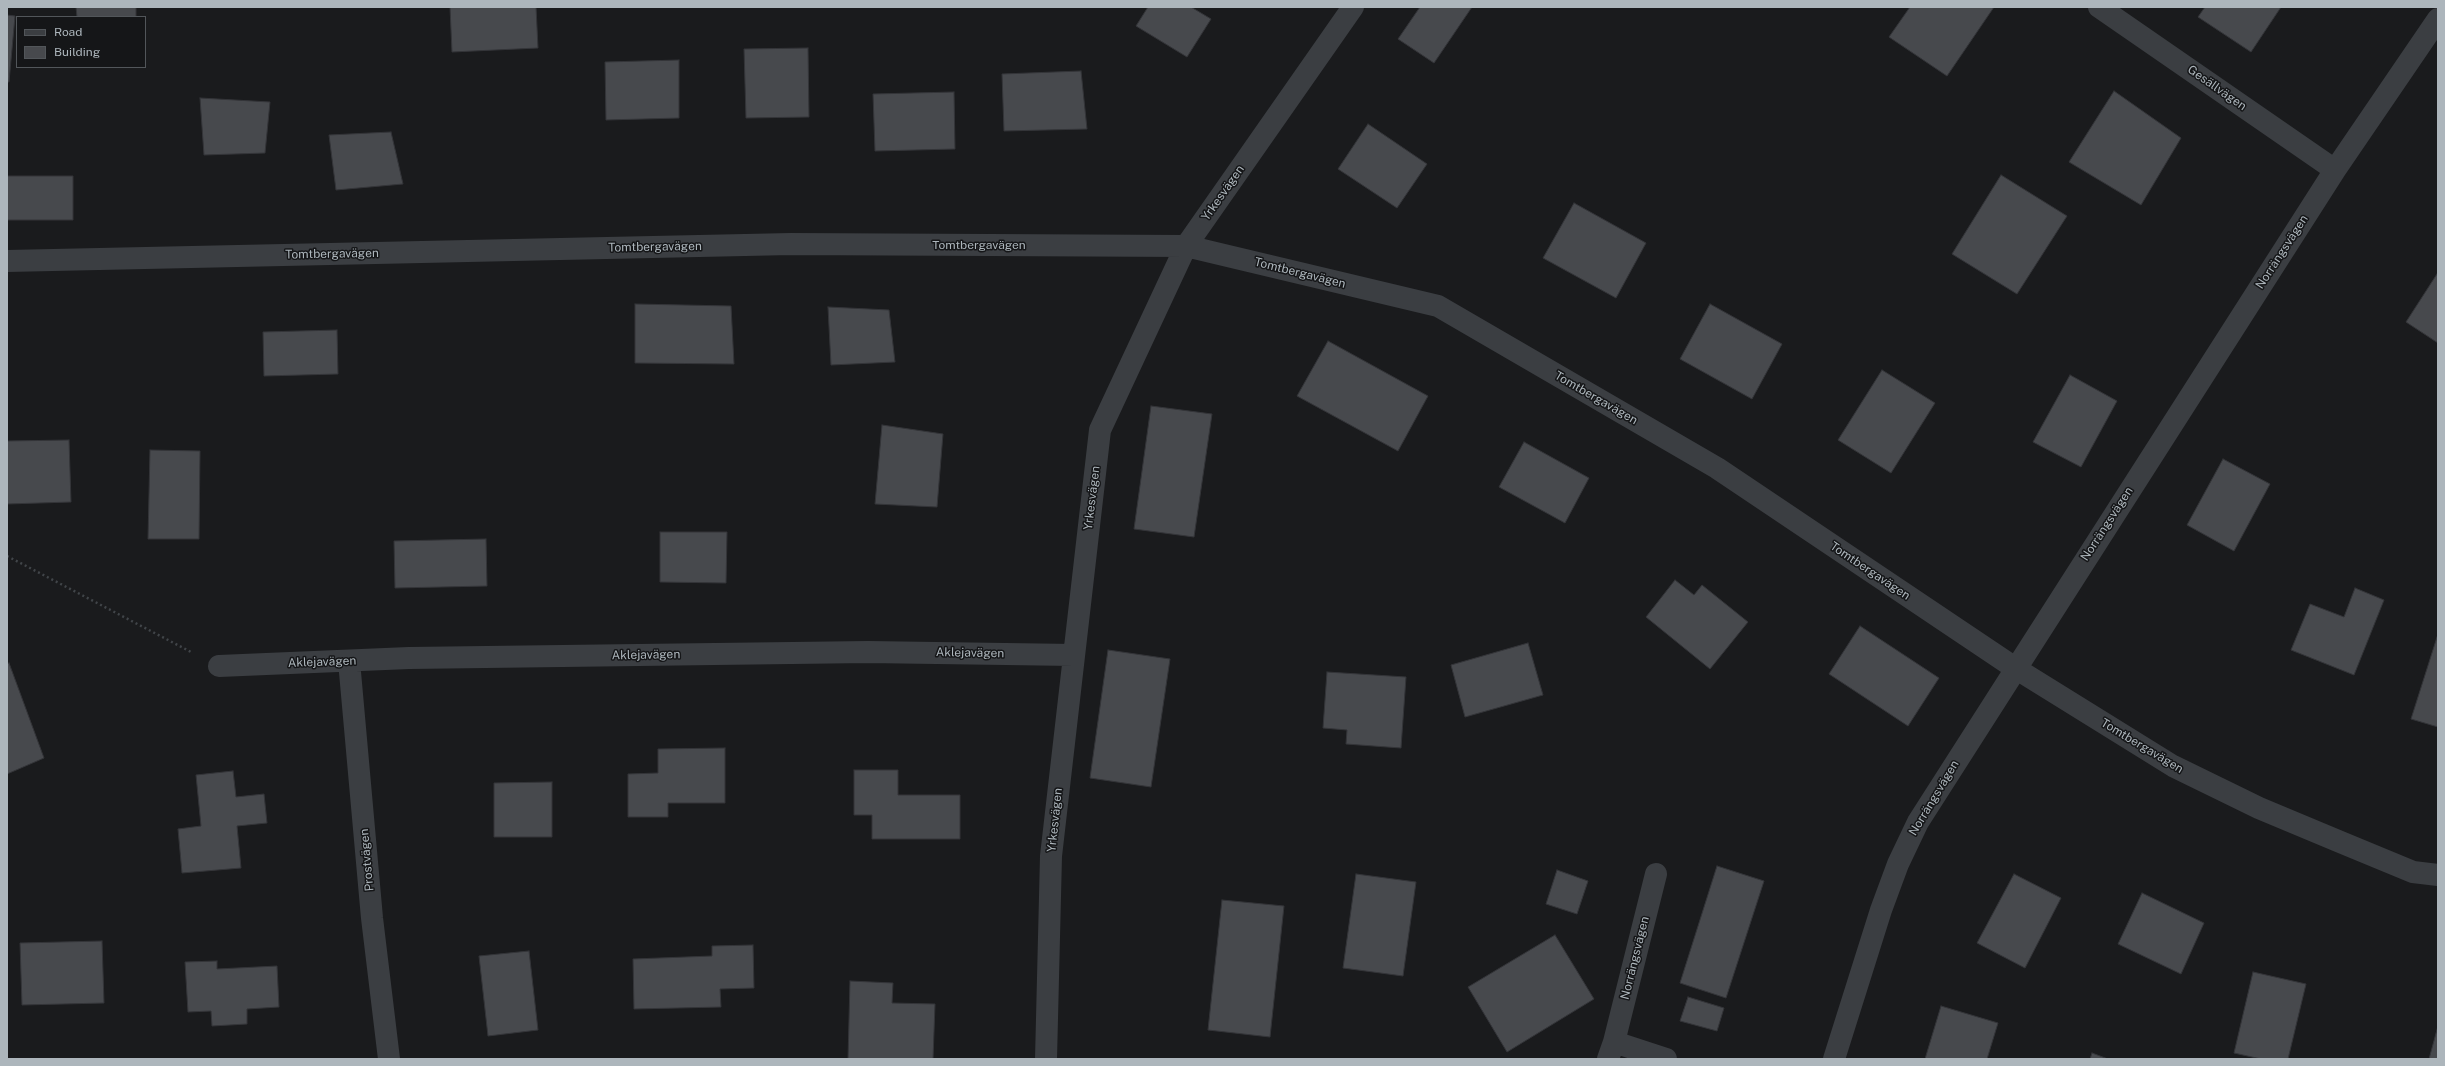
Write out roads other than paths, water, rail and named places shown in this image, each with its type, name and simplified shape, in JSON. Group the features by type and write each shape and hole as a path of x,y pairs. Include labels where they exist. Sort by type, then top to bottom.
{"street":[{"name":"Yrkesvägen","path":"1046,1059 1051,856 1100,430 1186,246 1352,7"},
{"name":"Gesällvägen","path":"2098,7 2335,170"},
{"name":"Norrängsvägen","path":"1834,1059 1898,864 1918,822 2015,668 2335,170 2438,19"},
{"name":"Tomtbergavägen","path":"7,261 791,244 1186,246 1438,306 1718,468 2015,668 2180,769 2259,808 2413,872 2438,875"},
{"name":"Aklejavägen","path":"219,666 409,658 868,652 1074,654"},
{"name":"Prostvägen","path":"349,661 372,918 390,1059"},
{"name":"Norrängsvägen","path":"1656,874 1611,1051 1666,1059"}]}
